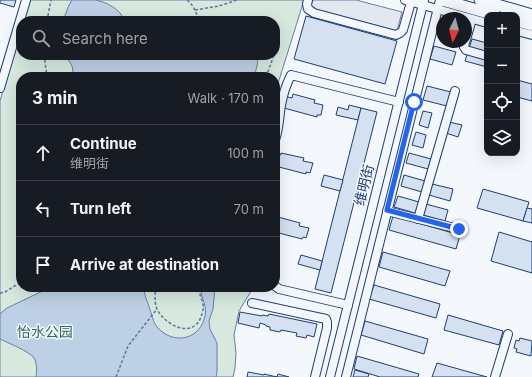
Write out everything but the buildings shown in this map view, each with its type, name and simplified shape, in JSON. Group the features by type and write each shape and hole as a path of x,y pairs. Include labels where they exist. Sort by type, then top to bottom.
{"main road":[{"path":"480,0 532,15"},
{"path":"440,3 484,13"},
{"path":"520,22 532,25"}],"street":[{"path":"21,16 26,0"},
{"path":"308,0 308,9 314,13 396,35 403,30 408,1 440,3 458,12"},
{"name":"维明街","path":"330,377 424,3"},
{"name":"维明街","path":"346,377 440,3"},
{"path":"472,19 484,22"},
{"path":"520,32 532,35"},
{"path":"0,88 16,34"},
{"path":"465,48 466,50 484,55"},
{"path":"280,117 285,88 291,75 399,102"},
{"path":"418,219 455,91"},
{"path":"387,210 459,229"},
{"path":"280,289 348,305"},
{"path":"252,303 326,319 327,328 315,377"},
{"path":"496,377 508,334"}],"path":[{"path":"48,16 51,0"},
{"path":"187,0 192,5 197,16"},
{"path":"195,10 219,6 237,0"},
{"path":"45,60 46,72"},
{"path":"268,72 273,60"},
{"path":"0,293 5,292 16,285"},
{"path":"155,292 157,309 165,320 176,327 183,328 190,328 195,325 203,312 203,305 199,292"},
{"path":"116,377 128,346 157,309"}],"green space":[{"name":"怡水公园","path":"29,0 304,0 280,77 280,72 16,72 16,292 250,292 239,311 234,335 236,353 233,377 0,377 0,101 16,45 16,60 280,60 280,16 24,16"}],"shaded area":[{"path":"313,0 356,0 402,12 397,31 310,8"}],"water":[{"path":"72,0 95,0 104,2 113,7 122,16 65,16"},
{"path":"68,60 258,61 255,72 73,72 71,64"},
{"path":"41,292 144,292 155,325 171,337 184,338 191,336 196,332 201,327 204,320 206,310 201,292 215,292 213,309 209,321 210,329 217,343 216,377 36,377 36,362 34,358 23,350 0,339 0,314 7,308"}],"route":[{"path":"414,102 387,210 459,229"}]}
